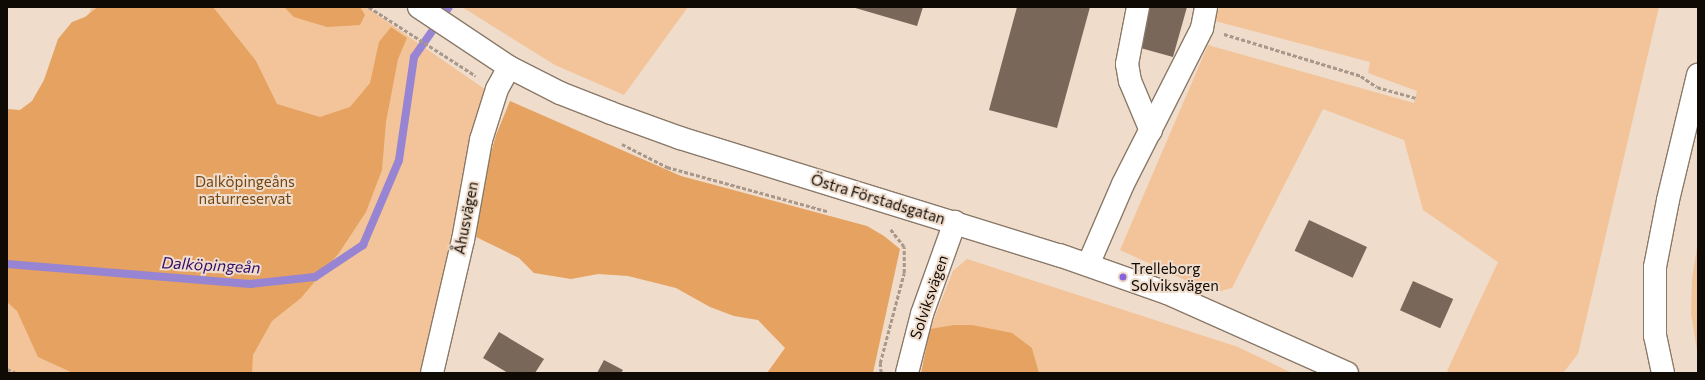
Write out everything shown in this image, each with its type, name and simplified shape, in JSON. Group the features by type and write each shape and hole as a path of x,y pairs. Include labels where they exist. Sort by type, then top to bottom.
{"street":[{"path":"1138,7 1128,64 1130,81 1151,131"},
{"name":"Östra Förstadsgatan","path":"421,8 509,67 560,93 673,136 955,222 1167,292 1347,373"},
{"path":"1088,266 1122,184 1151,131 1204,17"},
{"name":"Åhusvägen","path":"432,373 463,240 481,140 497,89 509,67"},
{"path":"1662,373 1656,336 1656,267 1668,200 1698,75"},
{"name":"Solviksvägen","path":"907,373 922,314 955,222"}],"path":[{"path":"369,7 423,44"},
{"path":"1204,17 1361,76 1377,87 1416,98"},
{"path":"881,373 880,363 904,273 904,247 890,229"},
{"path":"7,369 16,373"}],"green space":[{"name":"Dalköpingeåns naturreservat","path":"92,7 366,7 486,90 437,318 425,351 421,373 7,373 7,185"},
{"name":"Dalköpingeåns naturreservat","path":"98,7 213,7 256,61 277,104 320,117 350,107 370,83 379,42 391,27 407,38 398,59 386,122 382,170 366,212 339,253 301,298 272,321 253,355 252,373 73,373 38,357 17,311 7,302 7,109 20,110 32,101 44,80 58,39 72,22 85,17"},
{"path":"284,7 360,7 365,15 360,25 327,27 294,17"},
{"path":"462,7 688,7 624,95 555,65"},
{"path":"1219,7 1659,7 1578,354 1563,373 1451,373 1447,371 1498,262 1423,210 1404,140 1323,109 1232,288 1213,293 1120,250 1208,45 1414,103 1417,91 1368,73 1370,62 1215,21"},
{"path":"510,101 681,176 867,226 884,236 900,249 873,373 767,373 785,348 758,320 734,316 710,307 676,288 628,276 598,274 571,279 534,273 519,258 476,237 482,185 496,135"},
{"path":"1698,241 1698,357 1691,313 1692,279"},
{"path":"967,259 1238,347 1292,373 1039,373 1032,348 972,325 930,329 953,271"},
{"path":"954,325 972,325 1012,333 1032,348 1039,373 921,373 930,329"}],"building":[{"path":"852,7 923,7 917,26"},
{"path":"1017,7 1090,7 1057,128 989,110"},
{"path":"1148,7 1187,7 1173,57 1137,47"},
{"path":"1309,220 1367,247 1353,278 1295,251"},
{"path":"1413,281 1453,299 1440,328 1400,310"},
{"path":"499,332 544,359 535,373 508,373 483,358"},
{"path":"604,360 623,370 621,373 597,373"}],"waterway":[{"name":"Dalköpingeån","path":"7,264 250,284 315,277 363,245 399,160 414,57 449,7"}],"place":[{"name":"Trelleborg Solviksvägen","path":"1123,277"}]}
